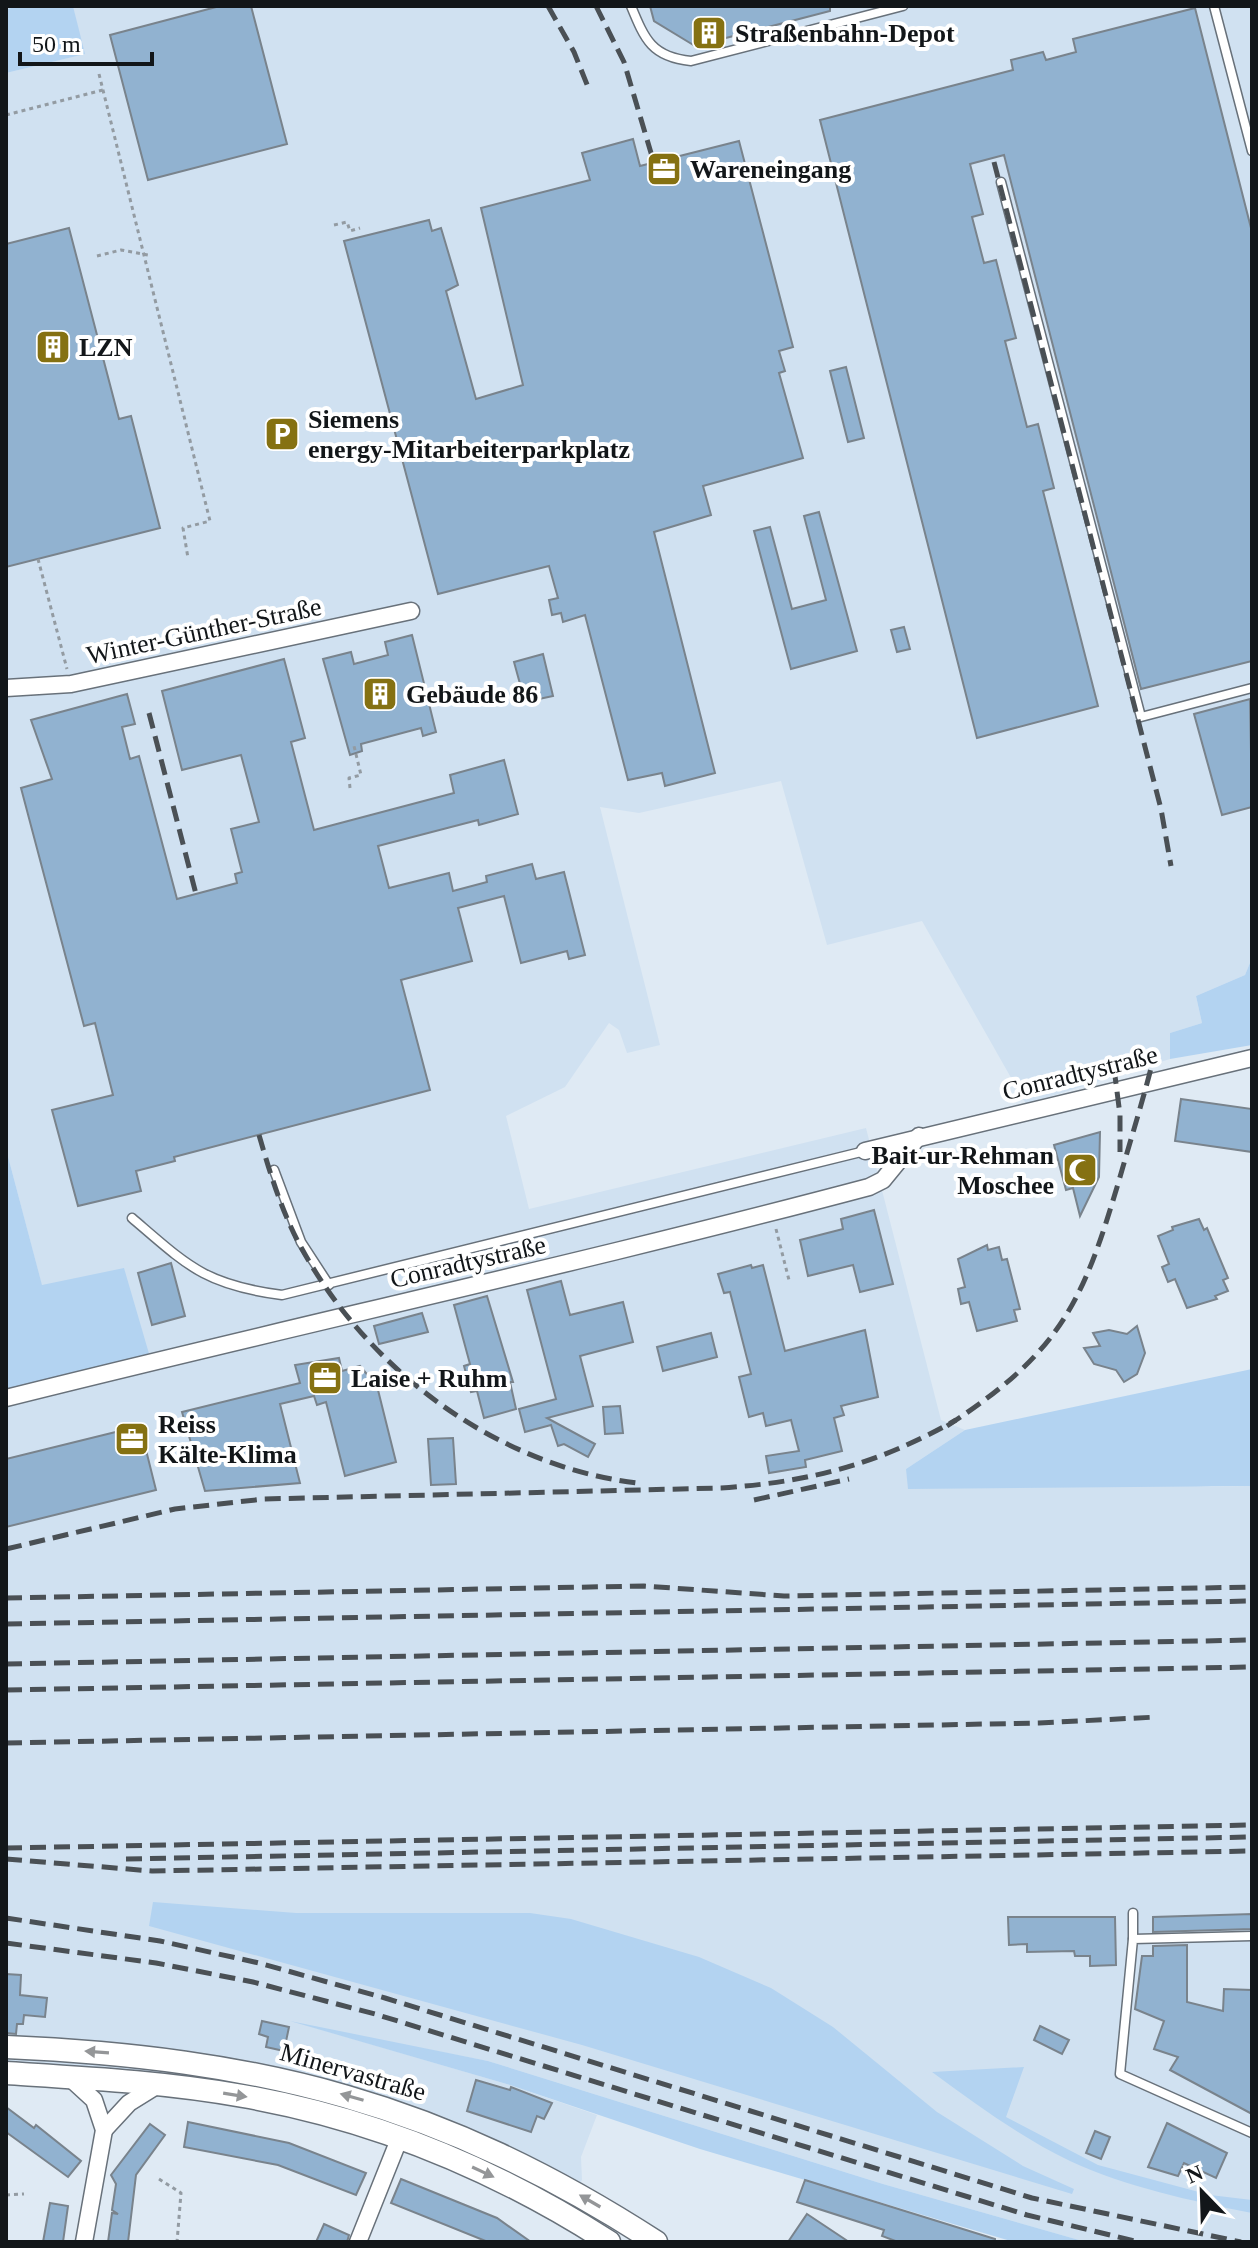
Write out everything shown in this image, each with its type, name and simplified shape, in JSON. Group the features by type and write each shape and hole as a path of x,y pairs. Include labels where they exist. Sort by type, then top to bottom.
{"main road":[{"name":"Minervastraße","path":"6,2047 205,2064 282,2078 363,2100 498,2152 590,2200 656,2242"},
{"name":"Minervastraße","path":"6,2073 158,2085 290,2105 400,2137 508,2184 609,2242"}],"street":[{"name":"Winter-Günther-Straße","path":"6,688 71,684 411,611"},
{"name":"Conradtystraße","path":"865,1151 1252,1058"},
{"name":"Conradtystraße","path":"6,1398 772,1213 883,1180 919,1136"},
{"path":"68,2077 94,2100 104,2130 84,2242"},
{"path":"104,2130 129,2103 158,2085"},
{"path":"358,2242 400,2137"}],"lane":[{"path":"631,6 649,43 668,59 691,61 903,6"},
{"path":"1214,6 1252,151"},
{"path":"1001,182 1141,717 1252,688"},
{"path":"132,1218 172,1255 232,1288 282,1295 865,1151"},
{"path":"274,1170 301,1242 329,1285"},
{"path":"1133,1913 1120,2074 1252,2133"},
{"path":"1133,1939 1252,1936"}],"path":[{"path":"99,74 210,521 183,528 188,558"},
{"path":"6,115 103,90"},
{"path":"334,225 347,222 350,231 360,228"},
{"path":"97,256 121,250 146,255"},
{"path":"38,559 71,684"},
{"path":"350,788 349,778 361,775 354,746"},
{"path":"772,1213 789,1280"},
{"path":"159,2179 181,2193 177,2242"},
{"path":"6,2195 24,2194"}],"shaded area":[{"path":"73,6 1252,6 1252,958 1245,975 1196,996 1202,1023 1170,1033 1170,1059 1026,1104 922,921 827,945 781,781 639,813 600,807 660,1045 627,1053 619,1030 609,1023 565,1087 506,1116 529,1209 866,1128 941,1420 965,1430 906,1469 1212,1487 1252,1486 1252,2242 1086,2242 883,2184 488,2061 312,2027 510,2085 597,2115 581,2157 582,2180 565,2203 483,2159 403,2127 311,2099 179,2075 6,2064 6,1393 42,1286 6,1149 6,73 84,54"},
{"path":"73,6 85,54 6,73 6,9"},
{"path":"1252,958 1252,1045 1170,1059 1170,1033 1202,1023 1196,996 1245,975"},
{"path":"6,1149 42,1285 124,1268 150,1357 6,1393"},
{"path":"1252,1369 1252,1486 908,1489 906,1469 965,1430"},
{"path":"153,1902 296,1913 530,1913 571,1919 699,1957 771,1988 833,2027 937,2112 1023,2166 1074,2189 1072,2194 582,2045 149,1926"},
{"path":"290,2021 488,2061 883,2184 1086,2242 1014,2242 700,2149 510,2085"},
{"path":"1024,2067 1006,2117 1098,2165 1210,2195 1252,2200 1252,2213 1136,2186 1070,2161 1016,2131 932,2072"}],"building":[{"path":"220,6 251,6 287,144 148,180 110,35"},
{"name":"Straßenbahn-Depot","path":"650,6 830,6 830,11 695,46 654,21"},
{"path":"1195,8 1252,232 1252,661 1141,689 1004,155 970,164 983,214 972,217 984,263 996,260 1016,338 1005,341 1027,427 1038,424 1054,488 1043,491 1098,706 977,738 820,120 1013,70 1011,60 1043,52 1046,60 1076,52 1073,39"},
{"path":"633,139 640,166 739,141 793,347 779,351 785,371 779,373 803,458 703,486 711,515 654,532 715,773 665,786 662,773 628,780 585,615 563,622 561,613 552,615 549,600 558,598 549,566 438,594 344,241 429,220 432,231 441,228 458,285 446,291 476,399 523,385 481,208 590,180 582,153"},
{"name":"LZN","path":"69,228 119,419 131,416 160,528 6,567 6,244"},
{"path":"846,367 864,438 848,442 830,371"},
{"path":"819,512 857,651 791,669 754,531 770,527 792,609 826,600 804,516"},
{"path":"904,627 910,649 897,652 891,630"},
{"name":"Gebäude 86","path":"412,635 436,732 423,736 421,728 361,744 362,751 350,755 323,659 351,652 354,664 388,655 385,642"},
{"path":"543,654 553,696 525,702 514,662"},
{"path":"284,659 305,738 291,742 314,830 454,793 450,775 504,760 518,814 479,825 478,820 378,846 389,888 449,873 453,891 487,882 486,876 532,864 536,879 564,872 585,955 569,959 567,951 521,963 504,896 458,908 472,961 401,980 430,1090 174,1157 175,1161 136,1171 141,1191 78,1206 52,1110 113,1095 95,1023 84,1026 21,788 52,779 31,720 127,694 135,724 122,727 130,759 139,756 177,899 237,883 235,874 242,872 231,829 259,822 241,755 182,770 162,691"},
{"path":"1250,699 1252,807 1222,815 1194,714"},
{"path":"1181,1099 1252,1109 1252,1152 1175,1141"},
{"name":"Bait-ur-Rehman Moschee","path":"1100,1132 1099,1177 1080,1216 1073,1188 1066,1190 1054,1145"},
{"path":"874,1210 893,1284 860,1292 853,1265 808,1276 800,1240 843,1229 841,1219"},
{"path":"1199,1219 1204,1230 1207,1228 1228,1278 1223,1280 1228,1291 1215,1296 1217,1299 1187,1308 1175,1279 1168,1282 1162,1267 1169,1264 1158,1236 1173,1230 1172,1227"},
{"path":"987,1245 988,1250 999,1247 1002,1260 1007,1259 1020,1309 1014,1310 1017,1321 977,1331 969,1302 961,1304 958,1289 965,1287 958,1259"},
{"path":"171,1263 185,1316 152,1325 138,1273"},
{"path":"751,1265 752,1268 763,1265 785,1351 865,1330 878,1397 841,1406 844,1415 834,1418 842,1451 805,1460 806,1467 769,1473 766,1456 799,1451 791,1420 766,1426 763,1413 749,1417 739,1377 751,1374 730,1292 724,1293 718,1274"},
{"path":"561,1281 570,1315 623,1302 633,1342 580,1356 593,1406 547,1418 595,1444 588,1457 564,1444 558,1446 551,1425 525,1432 519,1409 556,1399 527,1290"},
{"path":"487,1296 513,1382 510,1382 516,1409 484,1418 477,1391 471,1392 464,1366 470,1364 454,1305"},
{"path":"422,1313 428,1332 379,1344 374,1326"},
{"path":"1137,1326 1145,1353 1137,1374 1124,1382 1116,1370 1094,1364 1084,1348 1100,1346 1093,1333 1109,1330 1127,1334"},
{"path":"711,1333 717,1357 663,1371 657,1347"},
{"path":"339,1358 342,1371 360,1366 377,1386 396,1462 345,1476 326,1402 317,1405 314,1396 280,1404 300,1483 205,1491 182,1412 300,1383 295,1365"},
{"path":"620,1406 623,1433 605,1434 603,1407"},
{"path":"140,1426 156,1490 6,1527 6,1459"},
{"path":"453,1438 456,1484 431,1485 428,1439"},
{"path":"1252,1914 1252,1929 1153,1932 1153,1917"},
{"path":"1008,1917 1115,1917 1116,1965 1090,1966 1090,1956 1075,1956 1074,1951 1027,1952 1027,1944 1009,1945"},
{"path":"1187,1945 1187,2002 1223,2011 1224,1989 1252,1990 1252,2114 1170,2070 1178,2057 1154,2049 1164,2021 1135,2009 1142,1956 1153,1956 1153,1946"},
{"path":"6,1974 21,1975 20,1995 47,1998 45,2017 24,2015 23,2024 17,2024 16,2034 6,2033"},
{"path":"262,2021 289,2027 284,2051 266,2047 268,2037 259,2034"},
{"path":"1040,2026 1069,2040 1062,2054 1034,2040"},
{"path":"476,2080 510,2090 511,2087 552,2103 544,2119 537,2116 531,2132 467,2111"},
{"path":"6,2107 34,2128 36,2125 81,2161 68,2177 6,2132"},
{"path":"188,2122 289,2143 366,2173 356,2195 278,2165 184,2147"},
{"path":"1167,2123 1227,2153 1216,2178 1184,2163 1178,2176 1148,2167"},
{"path":"150,2124 165,2135 136,2175 128,2242 108,2242 112,2213 118,2214 112,2210 116,2184 111,2175"},
{"path":"1095,2131 1110,2137 1101,2159 1086,2153"},
{"path":"401,2179 497,2218 531,2242 488,2242 391,2203"},
{"path":"805,2180 995,2239 995,2242 898,2242 882,2236 884,2230 797,2202"},
{"path":"50,2203 68,2206 63,2242 43,2242"},
{"path":"807,2214 849,2242 788,2242"},
{"path":"324,2224 349,2235 347,2242 316,2242"}],"railway":[{"path":"548,6 574,52 590,92"},
{"path":"596,6 624,62 654,163"},
{"path":"994,162 1161,809 1171,866"},
{"path":"149,713 196,894"},
{"path":"947,1426 1017,1374 1042,1348 1079,1292 1107,1221 1155,1052"},
{"path":"1114,1068 1120,1115 1120,1152"},
{"path":"259,1135 272,1178 302,1249 330,1293 363,1335 401,1372 442,1405 487,1434 535,1456 585,1473 637,1483"},
{"path":"6,1549 175,1509 264,1499 721,1488 785,1481 871,1459 956,1420"},
{"path":"754,1500 849,1479"},
{"path":"6,1598 644,1586 784,1596 1252,1587"},
{"path":"6,1624 1252,1601"},
{"path":"6,1664 1252,1640"},
{"path":"6,1690 1252,1667"},
{"path":"6,1743 1039,1723 1157,1717"},
{"path":"6,1848 1252,1825"},
{"path":"126,1859 1252,1837"},
{"path":"6,1859 152,1871 1252,1851"},
{"path":"6,1918 160,1941 259,1963 385,1998 1032,2198 1241,2242"},
{"path":"6,1943 156,1963 253,1982 375,2014 1027,2215 1139,2242"}],"place":[{"name":"Straßenbahn-Depot","path":"709,33"},
{"name":"Wareneingang","path":"664,169"},
{"name":"LZN","path":"53,347"},
{"name":"Siemens energy-Mitarbeiterparkplatz","path":"282,434"},
{"name":"Gebäude 86","path":"380,694"},
{"name":"Bait-ur-Rehman Moschee","path":"1080,1170"},
{"name":"Laise + Ruhm","path":"325,1378"},
{"name":"Reiss Kälte-Klima","path":"132,1439"}]}
